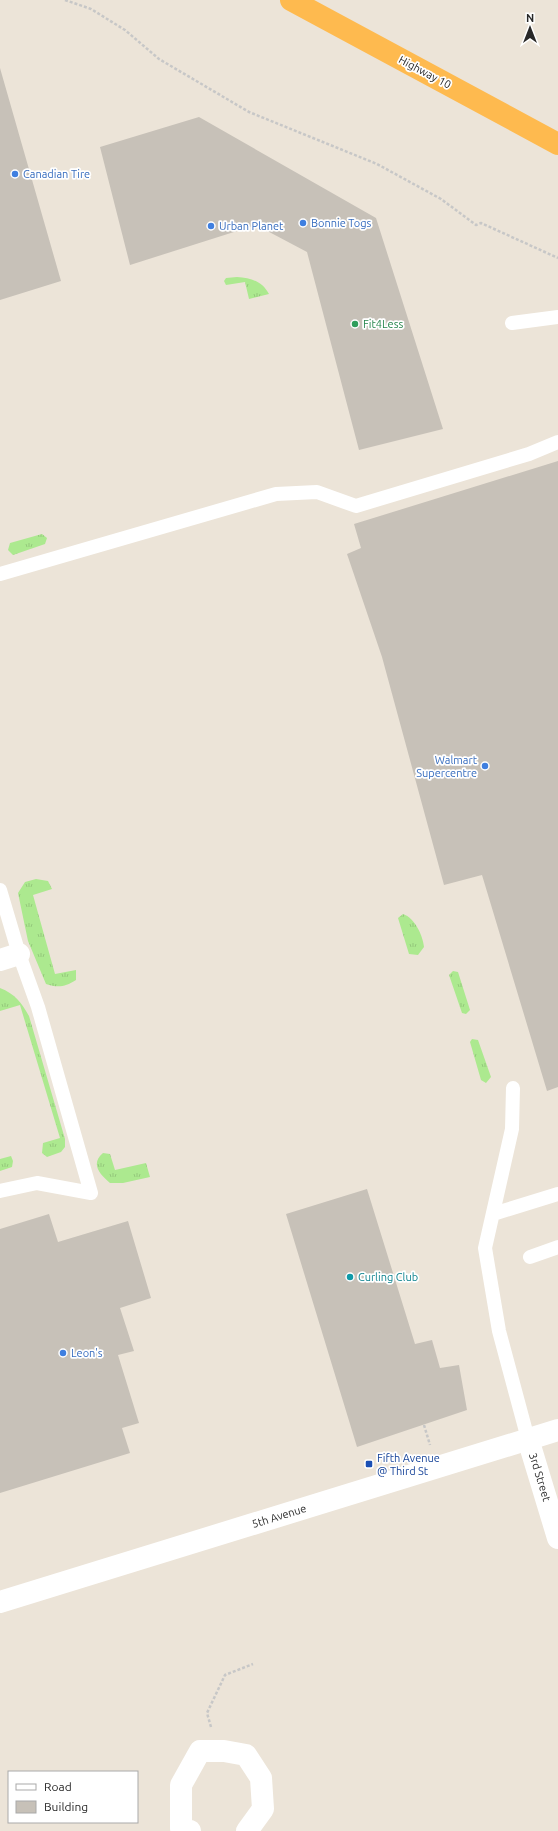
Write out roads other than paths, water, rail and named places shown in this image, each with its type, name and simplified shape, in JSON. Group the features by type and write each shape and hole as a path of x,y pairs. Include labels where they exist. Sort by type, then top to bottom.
{"highway":[{"name":"Highway 10","path":"291,0 558,144"}],"street":[{"name":"5th Avenue","path":"0,1602 558,1430"},
{"name":"3rd Street","path":"528,1439 558,1538"},
{"path":"190,1831 181,1828 181,1785 200,1751 216,1751 246,1755 261,1778 264,1809 247,1831"}],"lane":[{"path":"512,323 558,317"},
{"path":"0,574 276,494 317,492 356,506 528,454 558,442"},
{"path":"0,890 10,957 38,1007 91,1192 37,1183 0,1191"},
{"path":"513,1088 512,1129 485,1248 499,1331 528,1439"},
{"path":"493,1214 558,1194"},
{"path":"530,1257 558,1248"}],"place":[{"name":"Canadian Tire","path":"15,174"},
{"name":"Bonnie Togs","path":"303,223"},
{"name":"Urban Planet","path":"211,226"},
{"name":"Fit4Less","path":"355,324"},
{"name":"Walmart Supercentre","path":"485,766"},
{"name":"Curling Club","path":"350,1277"},
{"name":"Leon's","path":"63,1353"},
{"name":"Fifth Avenue @ Third St","path":"369,1464"}]}
